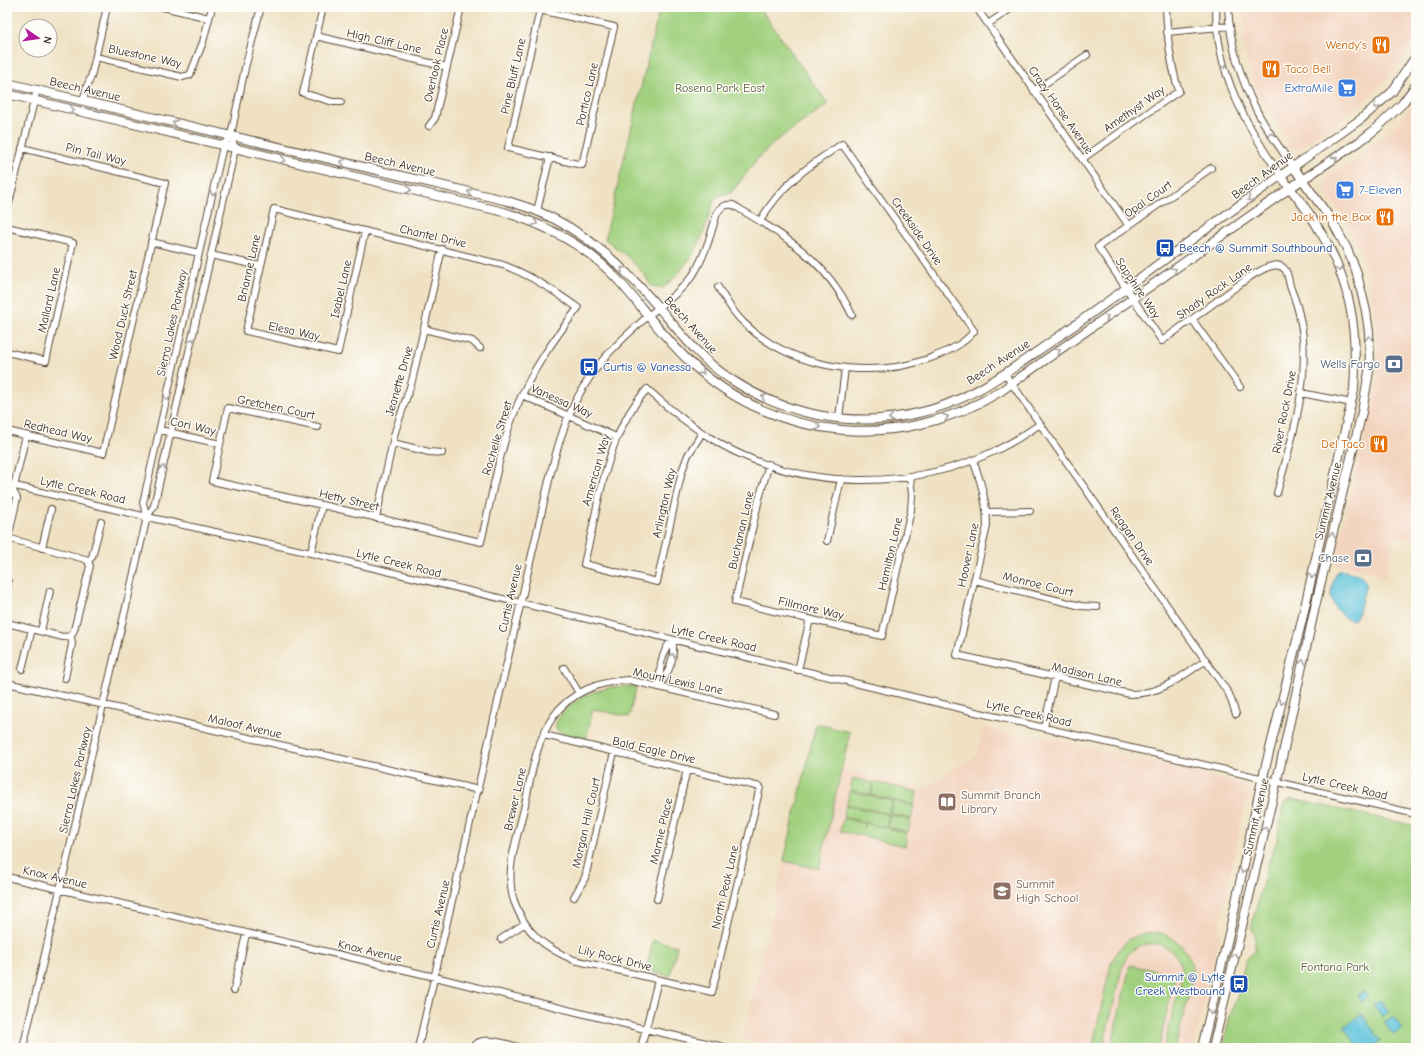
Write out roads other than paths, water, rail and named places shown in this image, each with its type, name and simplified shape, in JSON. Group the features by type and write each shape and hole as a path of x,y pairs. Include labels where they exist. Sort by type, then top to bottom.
{"main road":[{"name":"Beech Avenue","path":"7,83 508,201 537,211 582,235 605,252 625,270 699,354 732,381 767,399 793,409 819,415 862,420 891,418 915,414 944,406 969,396 1005,374 1361,119 1392,92 1416,56"},
{"name":"Beech Avenue","path":"7,94 504,212 534,222 556,233 602,265 691,363 727,391 746,402 798,423 819,427 861,431 890,430 918,426 940,420 966,410 988,399 1012,384 1290,188 1359,142 1377,128 1402,104 1416,85"},
{"name":"Summit Avenue","path":"1213,1048 1360,420 1370,366 1369,332 1366,311 1356,270 1332,220 1294,168"},
{"name":"Summit Avenue","path":"1202,1048 1263,779 1352,403 1356,342 1347,294 1338,266 1317,224 1282,176"}],"street":[{"path":"83,100 86,86 91,77 107,7"},
{"path":"163,7 209,18 212,7"},
{"name":"Sierra Lakes Parkway","path":"147,517 143,503 223,146 231,135 245,68 261,7"},
{"path":"322,7 303,93 333,102 341,102"},
{"name":"Overlook Place","path":"429,126 435,118 461,7"},
{"path":"528,7 540,10"},
{"name":"Crazy Horse Avenue","path":"976,7 1129,226"},
{"path":"988,24 1013,7"},
{"path":"1166,7 1167,32 1230,26"},
{"name":"Summit Avenue","path":"1216,7 1217,28 1222,58 1242,115 1282,176"},
{"name":"Summit Avenue","path":"1228,7 1230,26 1240,69 1256,110 1294,168"},
{"name":"Portico Lane","path":"540,10 614,27 582,165 550,157"},
{"name":"Pine Bluff Lane","path":"540,10 508,148 550,157"},
{"name":"Bluestone Way","path":"96,57 182,77 190,75 203,42 209,18"},
{"name":"Amethyst Way","path":"1082,159 1179,91 1173,73 1167,32"},
{"name":"High Cliff Lane","path":"316,36 447,67"},
{"path":"1034,91 1087,55"},
{"path":"7,211 36,89"},
{"name":"Sierra Lakes Parkway","path":"23,1048 147,517 154,506 172,432 235,148 231,135"},
{"name":"Creekside Drive","path":"760,221 771,204 791,181 805,169 842,144 974,331 967,339 951,349 916,362 882,368 845,368"},
{"name":"Pin Tail Way","path":"22,148 164,183"},
{"path":"537,211 550,157"},
{"name":"Opal Court","path":"1098,247 1211,168"},
{"name":"Wood Duck Street","path":"103,453 164,183"},
{"name":"Curtis Avenue","path":"418,1048 520,604 558,445 568,416 584,386 598,366 616,345 682,288 692,276 704,252 720,208 725,205 733,205 760,221"},
{"name":"Chantel Drive","path":"274,209 490,261 521,272 555,292 578,308"},
{"name":"Brianne Lane","path":"246,331 274,209"},
{"path":"760,221 790,240 814,260 835,286 852,315"},
{"name":"Mallard Lane","path":"7,227 74,243 46,362 7,352"},
{"name":"Isabel Lane","path":"338,352 365,231"},
{"path":"151,242 199,253"},
{"name":"Sapphire Way","path":"1098,247 1125,289 1162,341"},
{"name":"Jeanette Drive","path":"376,518 392,443 410,388 442,249"},
{"path":"211,255 260,266"},
{"name":"Shady Rock Lane","path":"1162,341 1251,276 1274,265 1281,266"},
{"name":"River Rock Drive","path":"1277,493 1302,393 1304,367 1303,331 1301,318 1286,272 1281,266"},
{"path":"718,286 733,312 761,337 782,350 816,363 845,368 839,418"},
{"name":"Rochelle Street","path":"481,542 513,416 522,395 546,351 578,308"},
{"path":"1192,319 1240,387"},
{"path":"424,329 472,341 480,348"},
{"name":"Elesa Way","path":"246,331 338,352"},
{"name":"Reagan Drive","path":"1005,374 1206,660 1229,694 1236,714"},
{"name":"American Way","path":"584,564 606,470 616,437 633,406 647,389 672,411 702,433"},
{"path":"1302,393 1352,403"},
{"name":"Vanessa Way","path":"522,395 616,437"},
{"name":"Gretchen Court","path":"220,444 228,408 318,427"},
{"path":"702,433 739,453 798,473 841,480 876,480 930,473 973,460 1009,444 1040,424"},
{"name":"Cori Way","path":"160,430 220,444"},
{"name":"Redhead Way","path":"7,431 103,453"},
{"name":"Arlington Way","path":"584,564 657,582 682,471 688,455 702,433"},
{"path":"7,499 14,488 26,435"},
{"path":"392,443 429,452 442,453"},
{"name":"Hetty Street","path":"220,444 212,481 481,542"},
{"name":"Hoover Lane","path":"957,655 987,526 987,512 982,484 973,460"},
{"name":"Buchanan Lane","path":"735,602 759,499 770,464"},
{"name":"Hamilton Lane","path":"882,636 912,510 910,476"},
{"path":"827,541 841,480"},
{"name":"Lytle Creek Road","path":"7,484 14,488 311,553 798,670 1416,814"},
{"path":"7,532 10,530 17,498 14,488"},
{"path":"311,553 322,505"},
{"path":"42,548 51,509"},
{"path":"987,512 1030,511"},
{"path":"64,678 72,644 71,636 74,630 89,564 92,558 101,522"},
{"path":"7,538 84,559 89,564"},
{"name":"Monroe Court","path":"974,580 1081,606 1097,607"},
{"path":"41,631 50,591"},
{"name":"Fillmore Way","path":"735,602 882,636"},
{"path":"798,670 810,619"},
{"path":"7,623 64,637 71,636"},
{"path":"22,669 32,629"},
{"path":"659,687 660,671 665,648 672,640"},
{"path":"659,687 668,673 674,650 672,640"},
{"name":"Madison Lane","path":"957,655 1130,694 1140,694 1154,691 1170,685 1206,660"},
{"path":"564,668 579,693"},
{"path":"1044,727 1055,677"},
{"name":"Mount Lewis Lane","path":"579,693 609,681 629,680 774,714"},
{"name":"Maloof Avenue","path":"7,683 478,790"},
{"name":"Brewer Lane","path":"524,924 513,899 511,884 512,859 536,757 544,734 553,717 565,704 579,693"},
{"name":"Bald Eagle Drive","path":"544,734 760,787"},
{"name":"Morgan Hill Court","path":"574,897 585,878 614,752"},
{"name":"Marnie Place","path":"657,899 687,769"},
{"name":"North Peak Lane","path":"712,992 760,787"},
{"name":"Knox Avenue","path":"7,877 435,977 728,1048"},
{"path":"501,939 524,924"},
{"name":"Lily Rock Drive","path":"524,924 540,941 559,953 574,960 712,992"},
{"path":"234,990 246,934"},
{"path":"641,1048 658,980"},
{"path":"472,1048 477,1042 486,1040 521,1048"}],"water":[{"path":"1340,570 1361,575 1366,583 1359,612 1354,620 1350,620 1343,616 1334,605 1331,598 1334,579"},
{"path":"1364,991 1368,997 1361,1002 1357,996"},
{"path":"1380,1000 1389,1012 1382,1017 1373,1004"},
{"path":"1362,1014 1381,1041 1371,1048 1359,1048 1344,1027"},
{"path":"1394,1017 1402,1029 1393,1035 1384,1023"}],"place":[{"name":"Wendy's","path":"1381,45"},
{"name":"Taco Bell","path":"1271,69"},
{"name":"ExtraMile","path":"1347,88"},
{"name":"7-Eleven","path":"1345,190"},
{"name":"Jack in the Box","path":"1385,217"},
{"name":"Beech @ Summit Southbound","path":"1165,248"},
{"name":"Wells Fargo","path":"1394,364"},
{"name":"Curtis @ Vanessa","path":"589,367"},
{"name":"Del Taco","path":"1379,444"},
{"name":"Chase","path":"1363,558"},
{"name":"Summit Branch Library","path":"947,802"},
{"name":"Summit High School","path":"1002,891"},
{"name":"Summit @ Lytle Creek Westbound","path":"1239,984"}],"park label":[{"name":"Rosena Park East","path":"720,88"},
{"name":"Fontana Park","path":"1335,967"}]}
